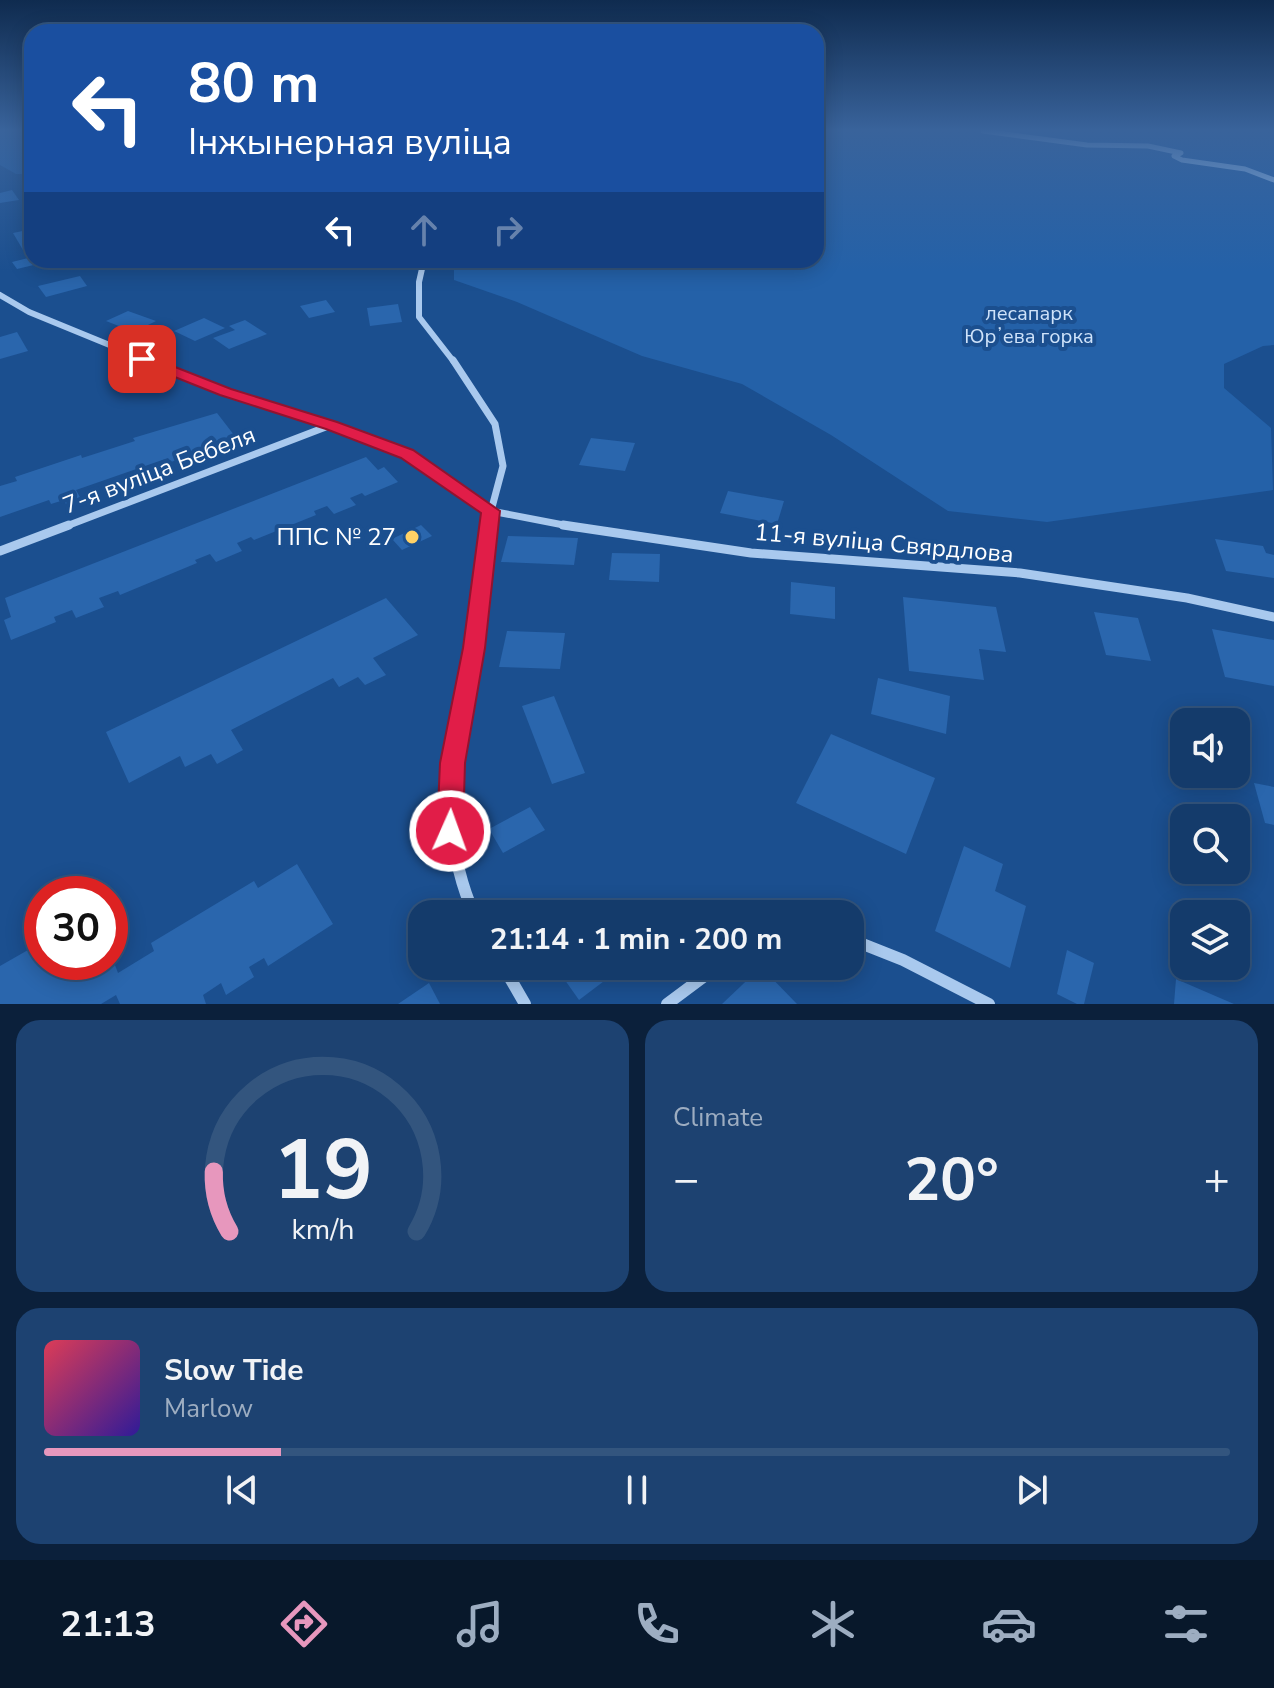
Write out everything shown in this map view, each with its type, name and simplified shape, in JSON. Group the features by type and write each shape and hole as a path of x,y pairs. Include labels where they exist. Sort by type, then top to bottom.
{"street":[{"path":"422,268 419,317 469,381 495,424 503,466 491,511 474,648 452,777 450,831 467,900"},
{"path":"0,295 29,312 211,387 331,425 407,454 491,511"},
{"name":"7-я вуліца Бебеля","path":"0,551 331,425"},
{"name":"11-я вуліца Свярдлова","path":"491,511 617,535 751,553 1020,573 1187,598 1274,617"},
{"path":"864,945 903,960 989,1004"},
{"path":"511,980 525,1004"},
{"path":"667,1004 699,980"}],"green space":[{"name":"лесапарк Юрʼева горка","path":"824,178 1274,178 1274,345 1263,346 1224,364 1224,388 1271,428 1273,490 1047,522 948,511 831,435 742,384 642,356 517,302 454,280 454,268 824,268"}],"building":[{"path":"12,190 19,200 0,203 0,193"},
{"path":"24,231 24,250 23,250 13,233"},
{"path":"24,259 24,267 17,269 12,262"},
{"path":"80,276 87,286 46,297 38,286"},
{"path":"326,300 335,312 309,318 300,306"},
{"path":"398,304 402,322 370,326 367,308"},
{"path":"128,311 156,321 134,332 106,321"},
{"path":"204,318 225,328 195,341 174,331"},
{"path":"245,320 267,334 229,349 213,338 235,330 229,326"},
{"path":"17,332 28,351 0,359 0,337"},
{"path":"217,413 234,435 192,450 198,457 185,462 182,458 171,462 168,458 76,490 81,499 66,504 64,500 51,504 49,500 0,517 0,486 17,481 15,477"},
{"path":"591,438 635,443 625,471 579,465"},
{"path":"366,457 378,470 384,467 398,482 365,496 362,493 350,498 356,505 334,514 327,506 314,511 316,515 254,540 251,537 237,543 242,551 216,562 210,554 195,560 197,563 120,595 118,591 99,598 104,607 76,618 72,610 54,617 56,622 11,640 4,620 11,617 5,598"},
{"path":"728,491 784,501 777,524 720,513"},
{"name":"ППС № 27","path":"421,525 432,536 402,550 392,539"},
{"path":"508,536 578,538 574,565 501,562"},
{"path":"1215,539 1263,546 1266,553 1274,555 1274,578 1226,571"},
{"path":"612,553 660,554 659,582 609,580"},
{"path":"791,582 835,587 835,619 790,614"},
{"path":"903,597 996,607 1006,652 979,649 984,680 909,671"},
{"path":"386,598 418,635 373,658 386,675 365,685 358,677 339,687 333,678 231,730 243,750 217,764 211,754 185,767 180,756 129,783 106,732"},
{"path":"1094,612 1138,618 1151,661 1106,655"},
{"path":"1212,629 1274,640 1274,686 1225,677"},
{"path":"507,631 565,633 560,669 499,667"},
{"path":"878,678 950,696 946,734 871,714"},
{"path":"554,696 585,773 552,784 522,706"},
{"path":"831,734 935,778 906,854 796,803"},
{"path":"1254,783 1274,787 1274,825 1265,823"},
{"path":"530,807 545,830 503,853 489,829"},
{"path":"964,846 1003,864 995,891 1026,906 1010,968 935,931"},
{"path":"297,864 333,924 268,966 264,958 249,967 254,977 226,995 221,983 203,995 206,1004 120,1004 116,995 101,1004 0,1004 0,966 24,952 24,980 128,980 128,967 154,951 151,943 254,881 258,888"},
{"path":"1067,950 1094,963 1084,1004 1077,1004 1057,994"},
{"path":"565,980 605,980 579,1000"},
{"path":"747,980 774,980 797,1004 722,1004"},
{"path":"1178,980 1234,1004 1174,1004"},
{"path":"429,983 440,1004 398,1004"}],"waterway":[{"path":"1268,178 1274,180"}],"place":[{"name":"ППС № 27","path":"412,537"}],"route":[{"path":"142,359 225,392 331,425 407,454 491,511 474,648 453,763 450,831"}]}
